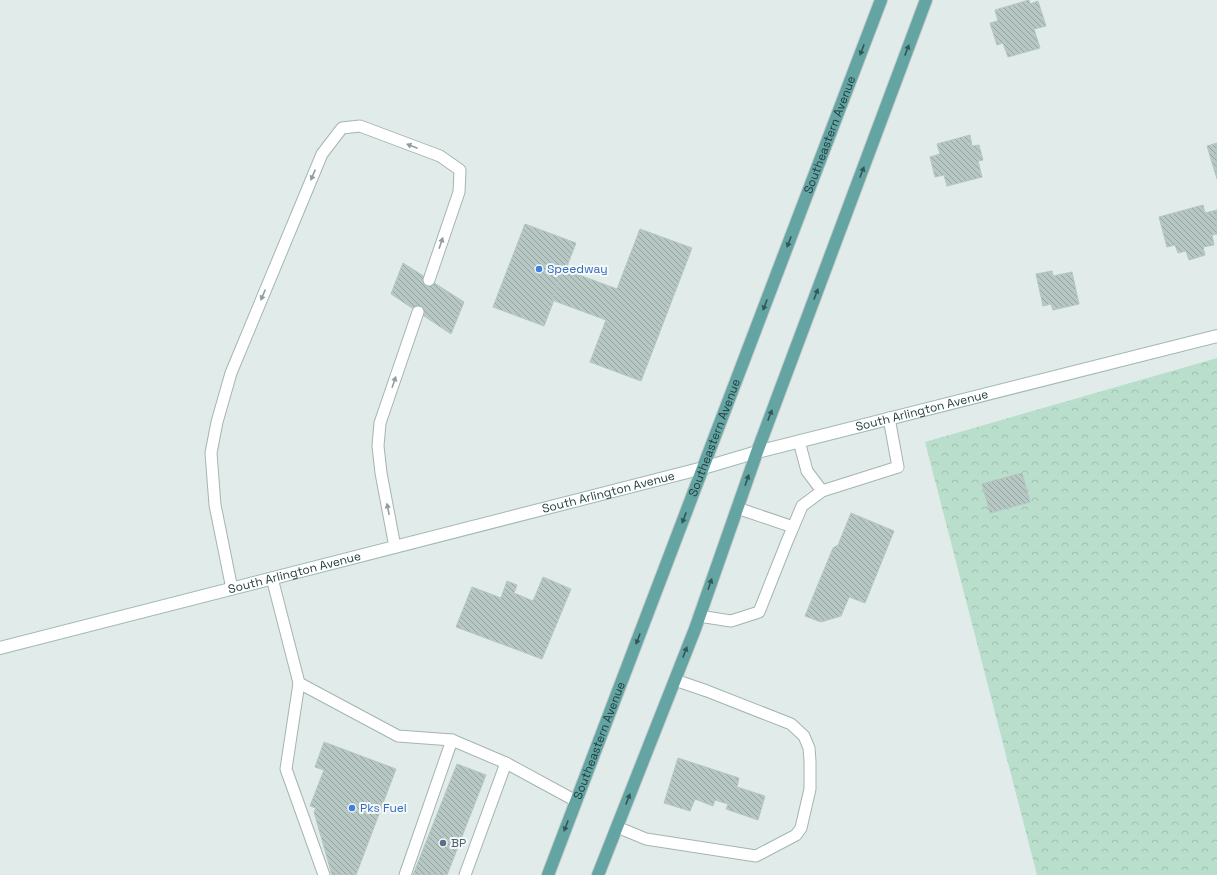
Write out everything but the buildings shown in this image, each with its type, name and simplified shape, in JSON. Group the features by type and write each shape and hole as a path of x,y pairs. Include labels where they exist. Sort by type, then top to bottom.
{"main road":[{"name":"Southeastern Avenue","path":"548,875 881,0"},
{"path":"598,875 699,616 757,452 926,0"},
{"name":"South Arlington Avenue","path":"0,648 704,468 798,441 1217,336"}],"lane":[{"path":"232,589 215,505 211,453 217,422 231,373 322,154 342,128 360,126 440,156 460,170 459,192 429,280"},
{"path":"395,547 380,473 378,446 380,423 418,312"},
{"path":"699,616 731,621 759,612 802,506 822,491 898,467 889,418"},
{"path":"798,441 807,471 822,491"},
{"path":"737,508 793,527"},
{"path":"272,578 299,683 286,769 324,875"},
{"path":"617,827 646,839 756,856 796,836 801,828 810,789 809,748 804,736 791,724 675,680"},
{"path":"299,683 398,736 452,740 506,763 576,801"},
{"path":"404,875 452,740"},
{"path":"465,875 506,763"}],"green space":[{"path":"1217,358 1217,875 1037,875 925,442"}],"place":[{"name":"Speedway","path":"539,269"},
{"name":"Pks Fuel","path":"352,808"},
{"name":"BP","path":"443,843"}]}
